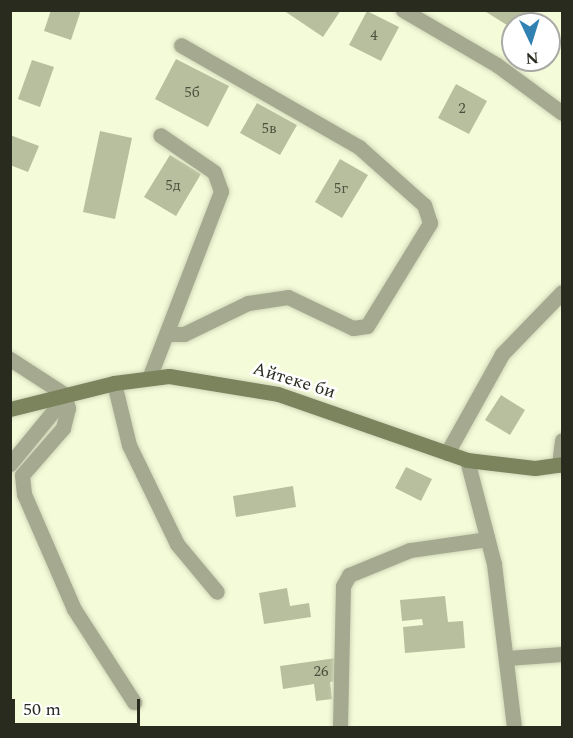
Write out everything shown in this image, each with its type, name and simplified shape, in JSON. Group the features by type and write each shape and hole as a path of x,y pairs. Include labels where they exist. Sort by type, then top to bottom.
{"street":[{"path":"403,10 497,65 562,112"},
{"path":"167,334 184,334 248,303 288,297 353,328 367,326 430,223 424,205 359,147 182,45"},
{"path":"149,378 221,191 214,172 160,135"},
{"path":"447,453 502,354 562,292"},
{"path":"10,359 64,396 68,408 63,428 22,475 24,494 74,609 134,702"},
{"name":"Айтеке би","path":"10,409 114,383 149,378 228,382 278,394 467,460 535,468 560,464"},
{"path":"114,383 129,446 177,544 217,592"},
{"path":"10,464 64,396"},
{"path":"560,464 562,440"},
{"path":"467,460 487,539 507,658 514,728"},
{"path":"340,728 343,586 349,575 410,550 487,539"},
{"path":"507,658 562,654"}],"building":[{"path":"51,10 81,10 71,40 44,31"},
{"path":"283,10 341,10 323,37"},
{"path":"483,10 531,10 534,12 501,12 501,21"},
{"path":"367,11 399,27 381,61 349,45"},
{"path":"176,59 229,86 208,127 155,99"},
{"path":"32,60 54,67 40,107 18,99"},
{"path":"456,84 487,101 469,134 438,118"},
{"path":"257,103 297,125 280,155 240,133"},
{"path":"100,131 132,138 115,219 83,212"},
{"path":"10,135 39,146 28,172 10,165"},
{"path":"170,155 201,174 176,216 144,197"},
{"path":"340,159 368,175 342,218 315,202"},
{"path":"501,395 525,410 510,435 485,420"},
{"path":"406,467 432,479 421,501 395,488"},
{"path":"293,486 296,507 236,517 233,496"},
{"path":"287,588 290,606 309,603 311,617 264,624 259,593"},
{"path":"445,596 448,622 463,621 465,648 405,653 403,627 423,625 422,619 402,621 400,600"},
{"path":"336,658 338,681 330,682 332,699 316,701 314,684 283,689 280,666"}]}
